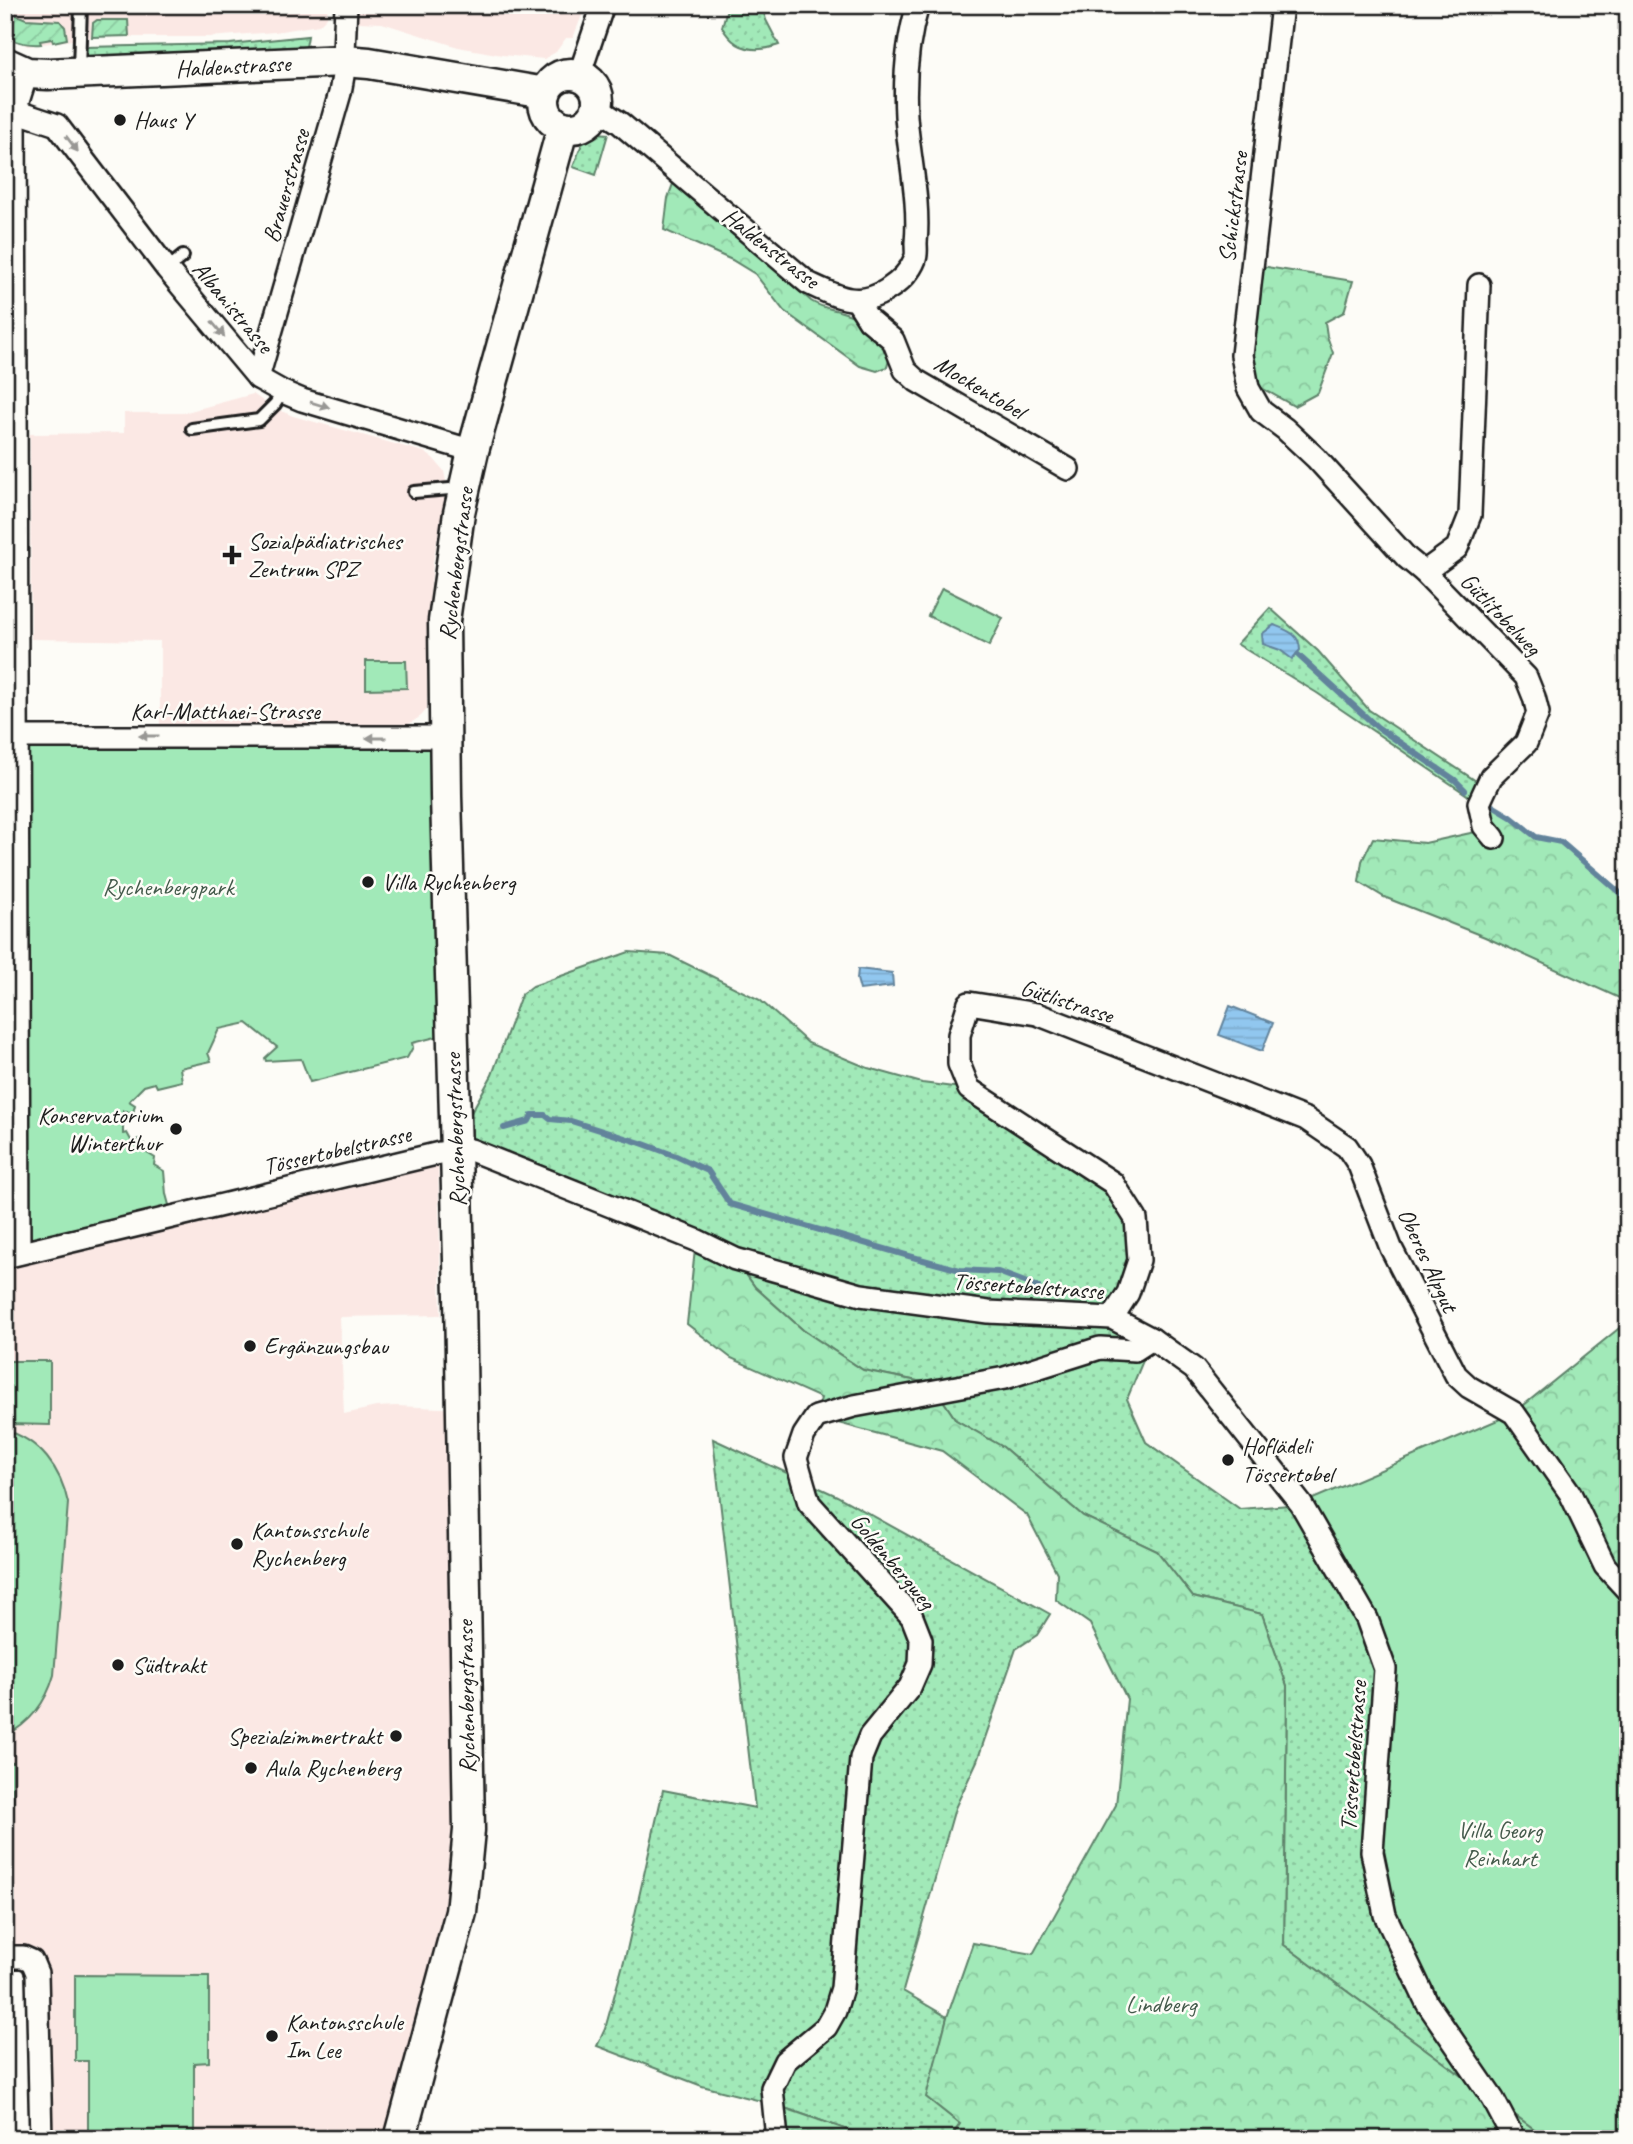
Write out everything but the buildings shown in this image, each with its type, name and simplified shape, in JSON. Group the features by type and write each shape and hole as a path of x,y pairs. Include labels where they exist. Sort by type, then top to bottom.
{"street":[{"name":"Brauerstrasse","path":"258,378 340,93 346,5"},
{"path":"579,75 603,5"},
{"path":"857,301 880,295 899,283 915,259 918,228 906,117 906,72 910,34 918,5"},
{"name":"Schickstrasse","path":"1261,411 1248,388 1242,355 1282,5"},
{"name":"Haldenstrasse","path":"16,68 79,73 344,61 545,93"},
{"path":"12,1255 11,737 16,68"},
{"path":"571,74 579,75 587,79 596,92 597,108 593,116 580,126 563,127 549,118 543,101 545,93 555,79 571,74"},
{"name":"Haldenstrasse","path":"597,108 620,123 808,283 834,295 857,301"},
{"name":"Albanistrasse","path":"15,111 57,125 175,262 258,378 283,392 473,451"},
{"name":"Rychenbergstrasse","path":"400,2139 461,1912 468,1830 456,1150 444,737 444,621 464,488 563,127"},
{"name":"Gütlitobelweg","path":"1424,572 1457,548 1470,515 1479,285"},
{"name":"Mockentobel","path":"857,301 869,320 893,340 905,370 917,381 1068,469"},
{"name":"Gütlitobelweg","path":"1261,411 1316,458 1408,558 1526,677 1535,696 1538,713 1526,743 1491,777 1479,803 1484,826 1494,838"},
{"name":"Karl-Matthaei-Strasse","path":"11,737 444,737"},
{"name":"Gütlistrasse","path":"1112,1318 1128,1293 1139,1260 1136,1219 1113,1183 970,1089 959,1064 959,1035 969,1003 1037,1014 1306,1119 1347,1147 1359,1165"},
{"name":"Tössertobelstrasse","path":"12,1255 456,1150 471,1150 696,1240 735,1259 861,1295 988,1312 1112,1318 1152,1339 1194,1369 1301,1504 1367,1619 1385,1669 1372,1852 1385,1915 1427,2003 1493,2099 1514,2139"},
{"name":"Oberes Alpgut","path":"1359,1165 1391,1248 1456,1375 1469,1387 1514,1413 1570,1493 1605,1566 1628,1591"},
{"name":"Goldenbergweg","path":"777,2139 772,2088 785,2061 826,2027 835,2011 842,1988 861,1758 870,1736 910,1687 920,1664 921,1640 912,1617 809,1503 796,1458 804,1435 816,1417 867,1404 1005,1378 1100,1348 1135,1350 1152,1339"},
{"path":"5,1957 23,1957 32,1961 37,1973 41,2139"}],"lane":[{"path":"79,73 81,5"},
{"path":"192,429 259,420 283,392"},
{"path":"414,492 464,488"}],"shaded area":[{"path":"5,5 328,5 327,17 319,25 275,32 209,37 95,37 28,46 5,37"},
{"path":"359,5 586,5 573,38 566,38 556,52 544,59 458,47 382,23 358,22"},
{"name":"Sozialpädiatrisches Zentrum SPZ","path":"253,394 270,406 293,416 424,452 444,471 447,487 433,562 428,615 427,709 406,726 396,729 160,727 160,641 31,639 30,434 124,433 124,413 183,413"},
{"path":"438,1159 441,1315 340,1317 344,1414 376,1407 397,1406 461,1409 469,1830 400,2139 41,2139 37,1973 5,1957 5,1257"}],"green space":[{"path":"728,5 762,5 766,20 779,45 754,49 733,41 722,27"},
{"path":"5,10 26,19 60,21 65,27 67,39 53,42 52,39 36,44 9,38 5,36"},
{"path":"97,20 128,20 129,36 92,37 93,23"},
{"path":"308,36 306,47 252,53 94,62 87,57 84,47 230,44"},
{"path":"597,133 608,134 596,175 573,167 582,144"},
{"path":"674,181 811,301 843,312 866,325 891,353 887,367 877,371 860,366 784,311 755,274 732,260 664,230 668,198"},
{"path":"1261,266 1353,281 1344,312 1325,322 1333,353 1318,393 1294,406 1258,386 1252,360"},
{"path":"942,588 1003,618 989,646 928,616"},
{"path":"1270,608 1318,651 1369,710 1485,787 1479,803 1317,693 1237,644"},
{"path":"366,661 406,661 407,688 366,689"},
{"name":"Rychenbergpark","path":"16,737 445,737 452,1033 412,1043 413,1047 407,1058 310,1082 301,1059 266,1061 265,1058 277,1047 247,1023 219,1029 208,1053 211,1061 180,1068 182,1081 157,1087 155,1083 144,1086 129,1101 135,1105 133,1113 123,1111 123,1134 127,1133 132,1142 139,1139 144,1144 139,1148 155,1158 154,1165 164,1171 172,1216 19,1253"},
{"path":"1491,805 1536,837 1561,842 1628,900 1628,1002 1485,937 1384,897 1359,882 1362,861 1373,838 1425,843 1475,832 1484,826"},
{"path":"629,952 669,955 760,1000 808,1043 868,1068 922,1083 969,1089 1113,1183 1139,1260 1112,1318 1152,1339 1127,1399 1146,1442 1240,1509 1301,1504 1367,1619 1493,2099 1284,1945 1287,1686 1262,1614 1193,1597 1157,1551 1083,1516 1003,1447 956,1420 932,1384 863,1370 803,1330 755,1287 735,1259 471,1150 467,1120 492,1075 521,995 533,986"},
{"name":"Lindberg","path":"696,1240 735,1259 755,1287 803,1330 863,1370 932,1384 956,1420 1003,1447 1083,1516 1157,1551 1193,1597 1262,1614 1287,1686 1284,1945 1548,2139 950,2139 960,2124 926,2097 947,2017 973,1943 1033,1954 1116,1805 1127,1699 1090,1624 1056,1600 1057,1573 1027,1515 942,1451 816,1417 821,1398 731,1358 687,1324"},
{"path":"1628,1321 1628,1591 1514,1413"},
{"path":"10,1361 50,1361 50,1425 9,1424"},
{"name":"Villa Georg Reinhart","path":"1514,1413 1628,1591 1628,2139 1548,2139 1493,2099 1427,2003 1372,1852 1385,1669 1301,1504"},
{"path":"5,1430 29,1441 47,1458 60,1479 68,1503 54,1675 47,1695 36,1711 22,1725 5,1736"},
{"path":"713,1439 837,1496 1050,1614 1037,1635 1016,1649 977,1761 955,1808 903,1991 947,2017 927,2097 960,2124 950,2139 874,2139 773,2104 702,2086 597,2046 605,2029 627,1950 663,1790 755,1808"},
{"path":"5,1762 13,1762 13,1892 5,1892"},
{"path":"75,1975 209,1976 209,2062 194,2063 194,2139 88,2139 88,2061 75,2061"},
{"path":"773,2104 874,2139 825,2139 808,2133 805,2139 777,2139"}],"water":[{"path":"1274,625 1292,633 1298,640 1300,650 1292,659 1280,650 1263,644 1262,634"},
{"path":"858,969 892,973 893,986 860,990"},
{"path":"1230,1006 1273,1023 1262,1051 1219,1035"}],"waterway":[{"path":"1298,655 1377,727 1455,780 1465,790"},
{"path":"1491,805 1536,837 1561,842 1628,900"},
{"path":"504,1128 529,1121 532,1115 571,1121 641,1143 708,1171 730,1204 960,1270 998,1272 1038,1287"}],"place":[{"name":"Haus Y","path":"120,120"},
{"name":"Sozialpädiatrisches Zentrum SPZ","path":"232,555"},
{"name":"Villa Rychenberg","path":"368,882"},
{"name":"Konservatorium Winterthur","path":"176,1129"},
{"name":"Ergänzungsbau","path":"250,1346"},
{"name":"Hoflädeli Tössertobel","path":"1228,1460"},
{"name":"Kantonsschule Rychenberg","path":"237,1544"},
{"name":"Südtrakt","path":"118,1665"},
{"name":"Spezialzimmertrakt","path":"396,1736"},
{"name":"Aula Rychenberg","path":"251,1768"},
{"name":"Kantonsschule Im Lee","path":"272,2036"}]}
